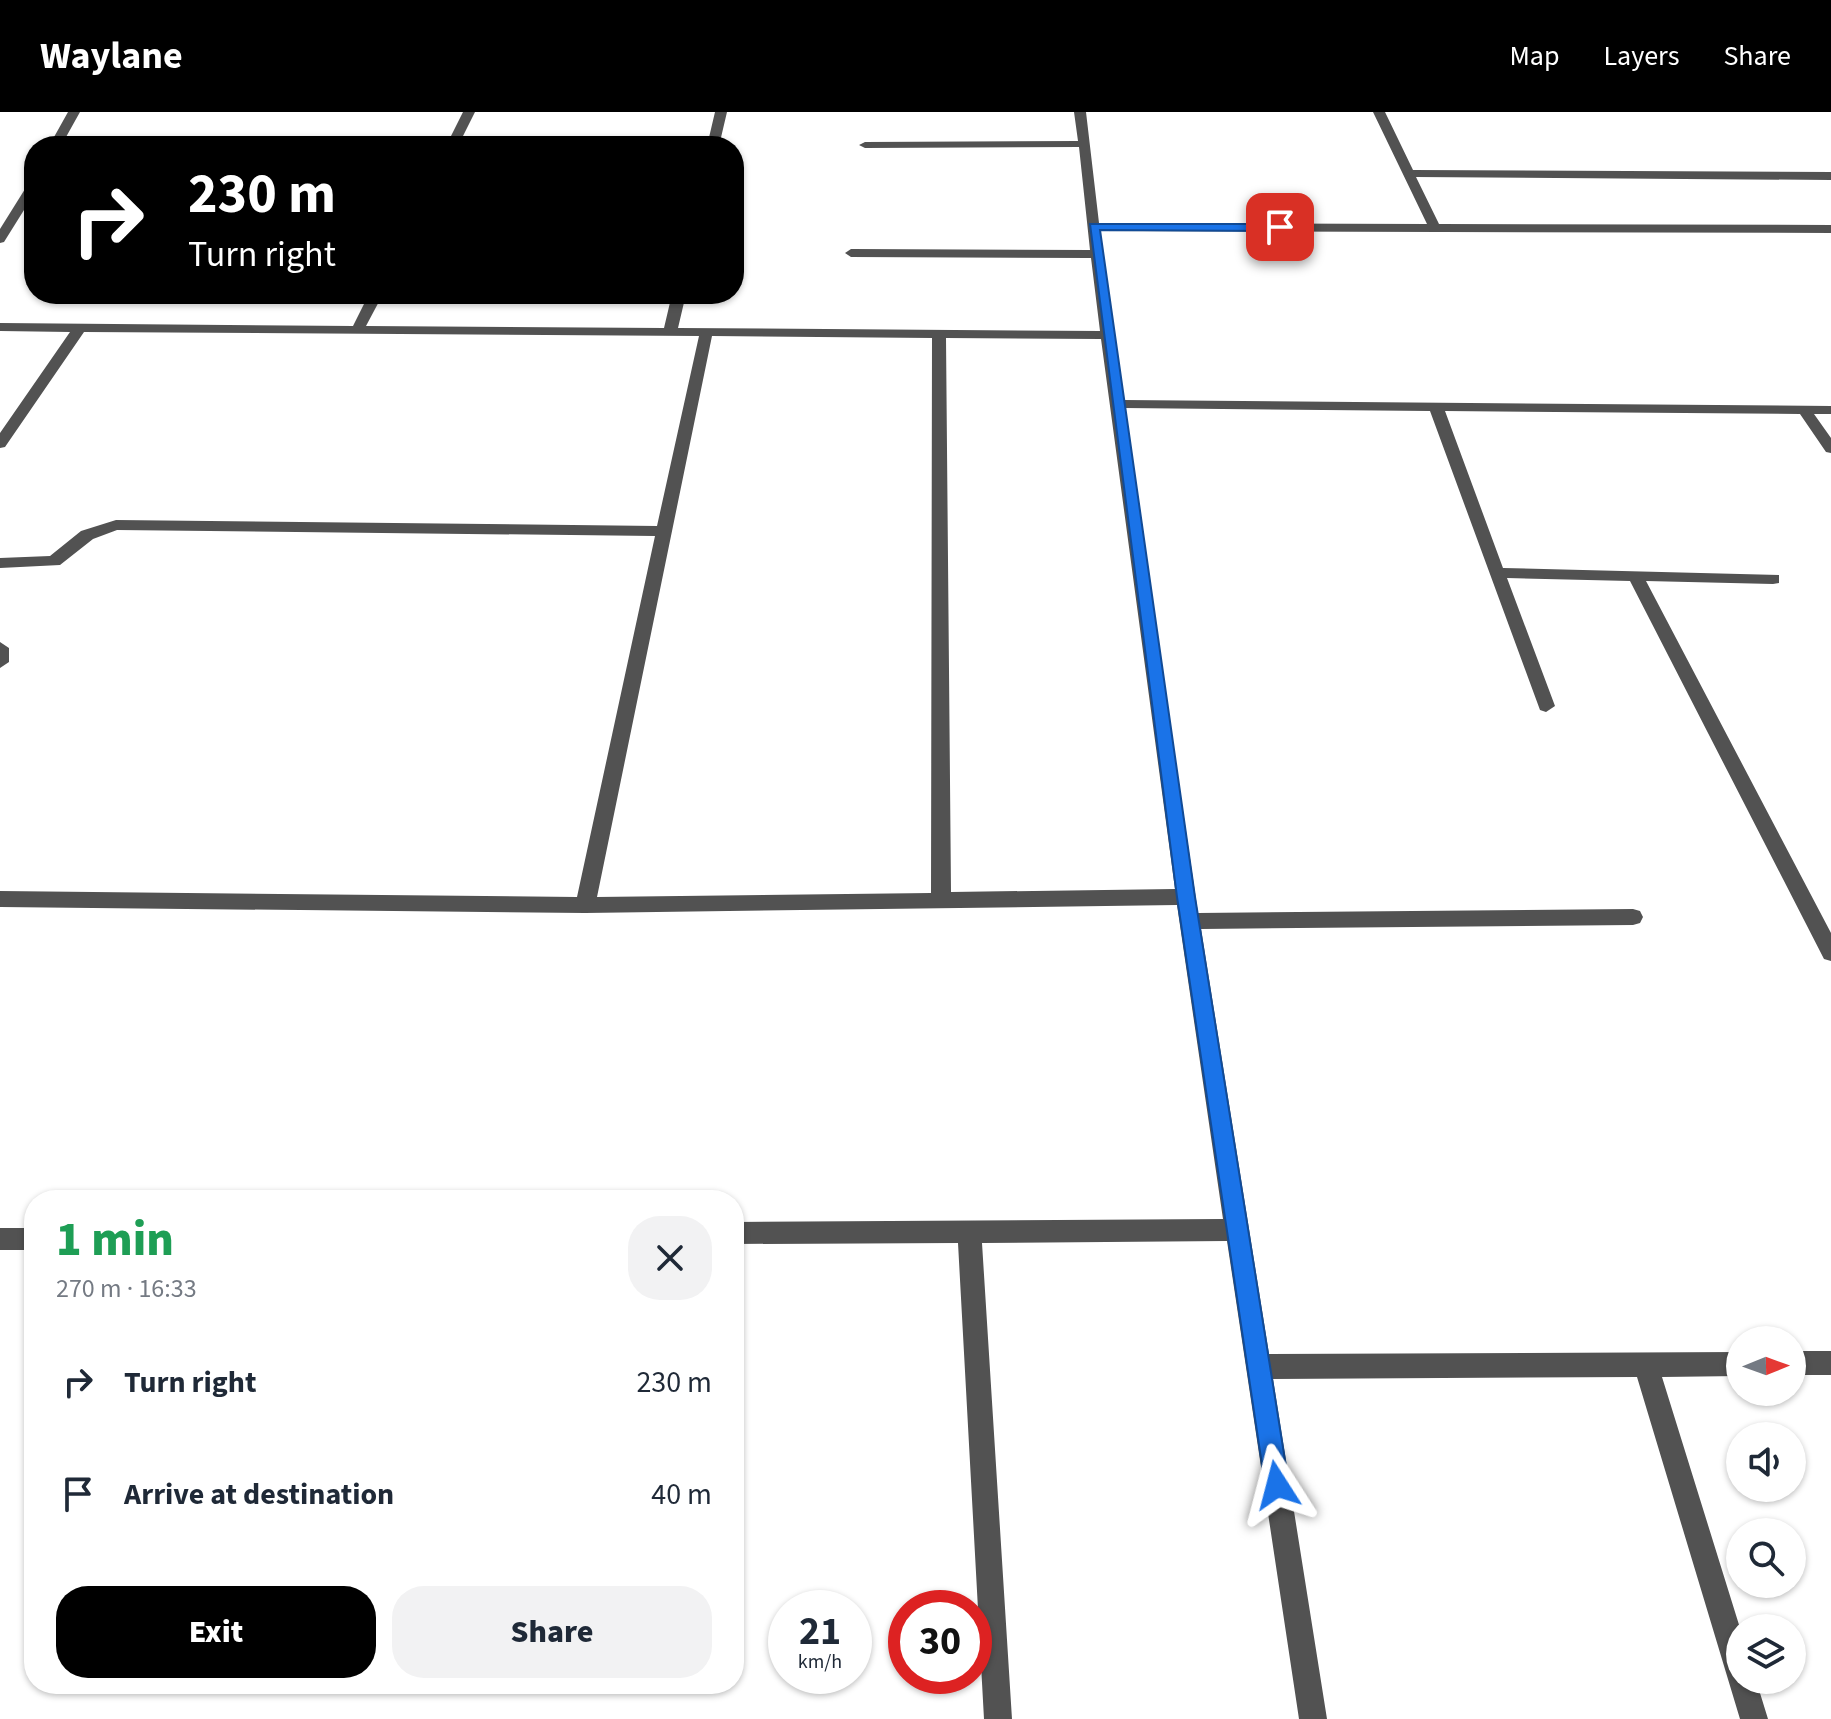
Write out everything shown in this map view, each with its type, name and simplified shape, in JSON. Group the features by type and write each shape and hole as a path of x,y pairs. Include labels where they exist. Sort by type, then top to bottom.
{"street":[{"path":"61,136 74,112"},
{"path":"457,136 469,112"},
{"path":"715,136 721,112"},
{"path":"1080,112 1106,335 1186,897 1313,1719"},
{"path":"1379,112 1435,228"},
{"path":"865,145 1084,144"},
{"path":"1408,173 1831,176"},
{"path":"0,239 24,200"},
{"path":"1094,227 1831,229"},
{"path":"851,253 1097,254"},
{"path":"356,332 371,304"},
{"path":"670,332 677,304"},
{"path":"0,327 356,332 1106,335"},
{"path":"0,444 79,329"},
{"path":"585,905 706,333"},
{"path":"939,334 941,900"},
{"path":"1116,404 1831,410"},
{"path":"1436,407 1546,706"},
{"path":"1804,410 1831,449"},
{"path":"0,563 54,561 87,535 116,525 664,531"},
{"path":"1497,573 1773,579"},
{"path":"1635,576 1831,953"},
{"path":"0,648 0,662"},
{"path":"0,899 585,905 1186,897"},
{"path":"1190,921 1633,917"},
{"path":"744,1233 1237,1230"},
{"path":"969,1231 998,1719"},
{"path":"0,1239 24,1239"},
{"path":"1806,1363 1831,1363"},
{"path":"1259,1367 1726,1364"},
{"path":"1646,1365 1726,1626"},
{"path":"1746,1694 1754,1719"}],"route":[{"path":"1277,1485 1186,897 1106,335 1094,227 1280,227"}]}
